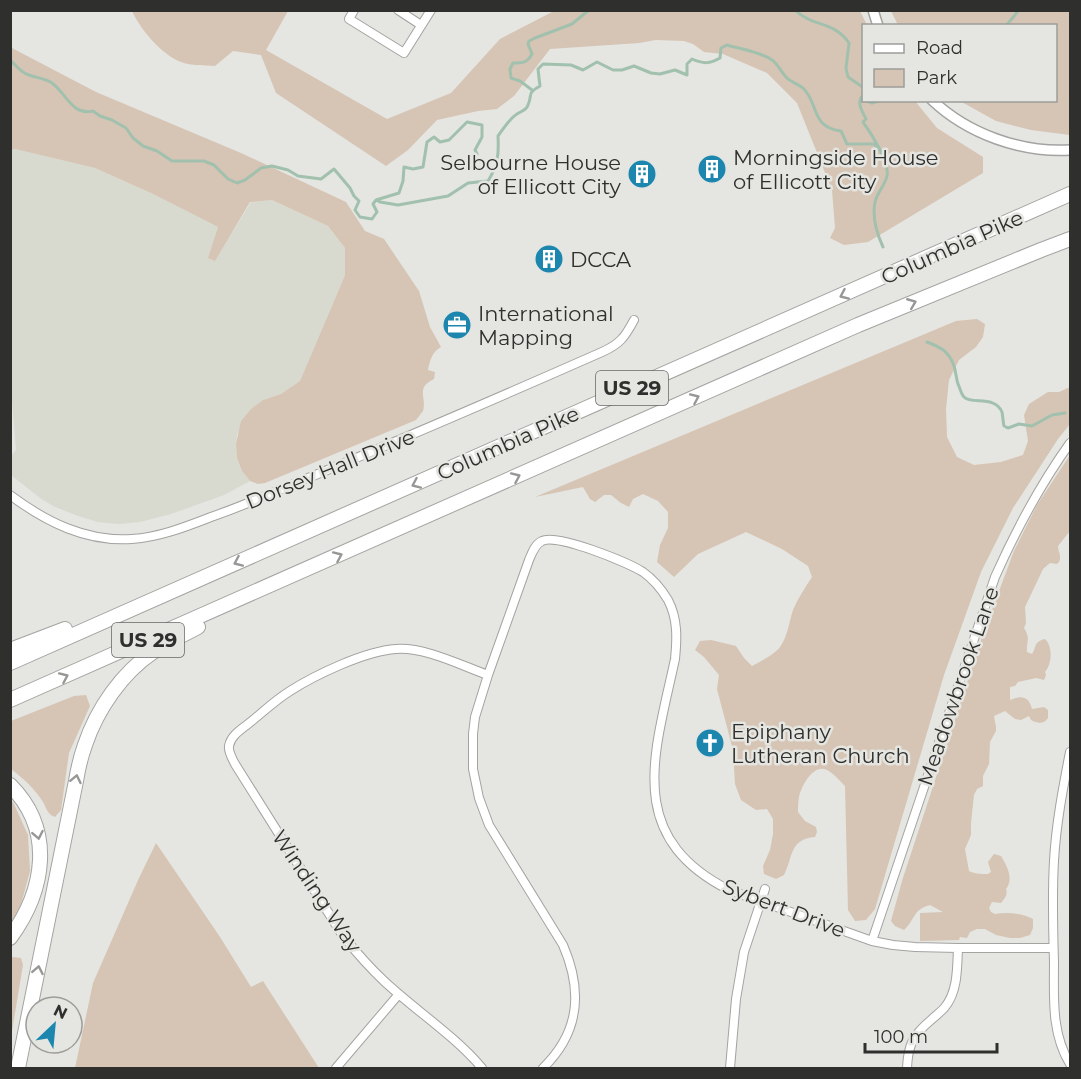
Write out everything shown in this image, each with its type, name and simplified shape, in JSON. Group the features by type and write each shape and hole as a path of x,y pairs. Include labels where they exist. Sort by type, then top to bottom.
{"highway":[{"name":"Columbia Pike","path":"10,663 1071,194"},
{"name":"Columbia Pike","path":"10,700 858,325 1071,239"},
{"path":"18,1068 76,781 85,744 101,710 127,676 154,651 285,580"},
{"path":"10,650 194,582"},
{"path":"10,785 26,802 36,824 41,857 33,897 20,925 10,938"}],"street":[{"path":"354,10 349,19 404,53 431,10"},
{"path":"398,10 421,25"},
{"path":"934,102 956,120 1012,144 1048,150 1071,150"},
{"name":"Dorsey Hall Drive","path":"10,495 55,524 88,535 132,539 171,531 246,504 437,425 602,352 618,344 634,320"},
{"name":"Meadowbrook Lane","path":"872,941 995,577 1022,520 1057,461 1071,443"},
{"name":"Sybert Drive","path":"488,675 529,560 536,546 542,541 548,539 566,542 629,564 653,580 667,599 676,622 677,646 656,748 654,787 659,814 673,842 698,871 729,890 872,941 915,948 1053,948"},
{"name":"Winding Way","path":"482,1068 466,1050 399,994 355,952 235,764 229,745 238,732 288,692 368,654 394,649 426,652 488,675"},
{"path":"488,675 475,717 473,734 473,769 479,798 497,839 563,945 574,977 575,1006 569,1032 563,1045 543,1068"},
{"path":"1071,752 1054,862 1053,948 1054,1018 1060,1044 1071,1064"},
{"path":"730,1068 740,972 744,952 765,889"},
{"path":"907,1068 908,1051 913,1037 945,1006 952,994 957,978 958,948"},
{"path":"336,1068 399,994"}],"shaded area":[{"path":"15,149 95,168 218,227 209,258 215,260 251,202 272,200 328,226 345,248 345,275 300,381 281,394 263,400 237,434 237,458 242,471 250,481 224,495 171,514 140,522 118,524 98,522 53,506 11,475 11,456 16,450 10,376 10,150"}],"green space":[{"path":"132,11 288,11 266,50 387,119 451,93 500,39 554,11 860,11 866,24 862,24 862,102 916,102 937,128 983,157 983,173 868,242 844,245 830,238 835,228 832,190 797,103 767,73 723,54 704,52 684,41 656,40 550,49 514,96 497,109 437,120 408,150 386,166 276,93 261,55 233,51 215,66 181,62 166,54 140,26"},
{"path":"891,11 1070,11 1070,135 1031,130 996,121 962,102 1057,102 1057,24 898,24"},
{"path":"10,47 96,92 241,153 346,202 365,231 384,239 419,291 430,327 441,347 433,354 428,370 435,372 434,379 428,382 423,389 423,411 416,420 265,483 258,484 250,481 242,471 237,458 236,444 241,421 263,400 281,394 300,381 345,275 345,248 328,226 272,200 250,202 215,261 208,258 218,227 95,168 15,149 11,150"},
{"path":"977,319 985,324 983,337 976,347 959,360 949,380 946,409 947,437 957,457 974,465 1001,462 1023,455 1028,441 1024,415 1029,404 1048,392 1059,392 1070,387 1070,424 1013,508 981,572 944,675 875,909 866,920 855,921 848,910 845,786 827,770 817,770 808,777 800,793 798,812 805,821 816,827 815,837 800,841 796,845 784,875 776,879 764,874 763,866 770,850 773,834 773,819 767,809 756,810 741,800 735,784 733,750 717,689 719,675 695,650 700,641 711,640 736,646 752,666 774,653 783,643 795,606 812,577 808,566 782,549 746,532 698,554 674,577 657,562 660,545 668,528 668,512 658,501 643,494 633,499 629,507 611,495 604,495 595,502 590,499 583,487 535,497 956,321"},
{"path":"1070,455 1070,531 1058,546 1059,562 1050,563 1043,569 1025,607 1024,628 1028,638 1027,652 1032,654 1037,643 1045,639 1051,655 1049,664 1044,680 1036,678 1018,682 1015,686 1010,687 1010,700 1018,697 1024,698 1029,701 1032,709 1044,707 1048,710 1048,718 1041,723 1031,720 1029,716 1021,720 1015,719 1005,711 994,716 996,731 990,742 989,764 983,776 983,786 977,789 974,795 971,835 965,849 969,871 976,873 991,872 988,862 994,854 1001,856 1010,877 1006,895 1001,903 992,902 989,908 995,914 1025,915 1033,919 1033,928 1030,935 1020,938 1010,938 996,935 985,929 977,929 970,932 967,938 960,937 959,940 920,941 920,913 943,912 930,905 920,909 904,930 895,926 891,921 902,881 983,634 1014,551 1037,505"},
{"path":"86,695 90,706 69,753 61,810 55,817 49,813 33,788 11,769 11,721 74,696"},
{"path":"11,800 28,835 30,871 19,912 11,923"},
{"path":"156,843 251,987 263,981 319,1068 75,1068 78,1055 84,1055 84,1026 93,983"},
{"path":"21,958 23,965 11,1037 10,959"}],"waterway":[{"path":"532,90 520,81 511,78 510,69 513,63 524,62 530,57 532,54 529,41 572,24 589,10"},
{"path":"795,10 809,20 830,27 843,36 849,43 846,68 848,77 862,87"},
{"path":"1008,24 1019,10"},
{"path":"376,200 398,205 448,196 468,183 488,181 497,159 498,136 512,118 527,107 531,93 540,86 538,69 543,64 571,65 583,70 597,62 613,70 634,66 651,73 660,74 675,70 687,75 687,64 692,59 703,62 713,61 720,58 721,48 727,45 762,55 774,62 787,78 808,94 824,125 841,131 847,144 874,144 879,149"},
{"path":"10,60 26,74 52,83 74,107 86,112 93,111 112,120 126,128 143,146 157,151 172,161 204,161 214,165 228,179 237,183 261,168 272,166 288,170 298,176 321,179 334,169 359,201 355,210 360,217 372,219 377,212 373,204 376,200"},
{"path":"862,96 861,110 866,119 863,122 879,148 887,170 886,179 874,208 876,225 883,247"},
{"path":"869,102 876,102"},
{"path":"376,200 399,193 404,167 413,169 423,167 427,142 434,137 440,142 449,140 467,122 482,125 482,137 475,150 477,154"},
{"path":"927,342 940,348 950,357 964,397 989,402 999,407 1004,426 1008,428 1019,424 1032,426 1052,415 1065,413"}],"place":[{"name":"Morningside House of Ellicott City","path":"712,169"},
{"name":"Selbourne House of Ellicott City","path":"642,174"},
{"name":"DCCA","path":"549,259"},
{"name":"International Mapping","path":"457,325"},
{"name":"Epiphany Lutheran Church","path":"710,743"}]}
